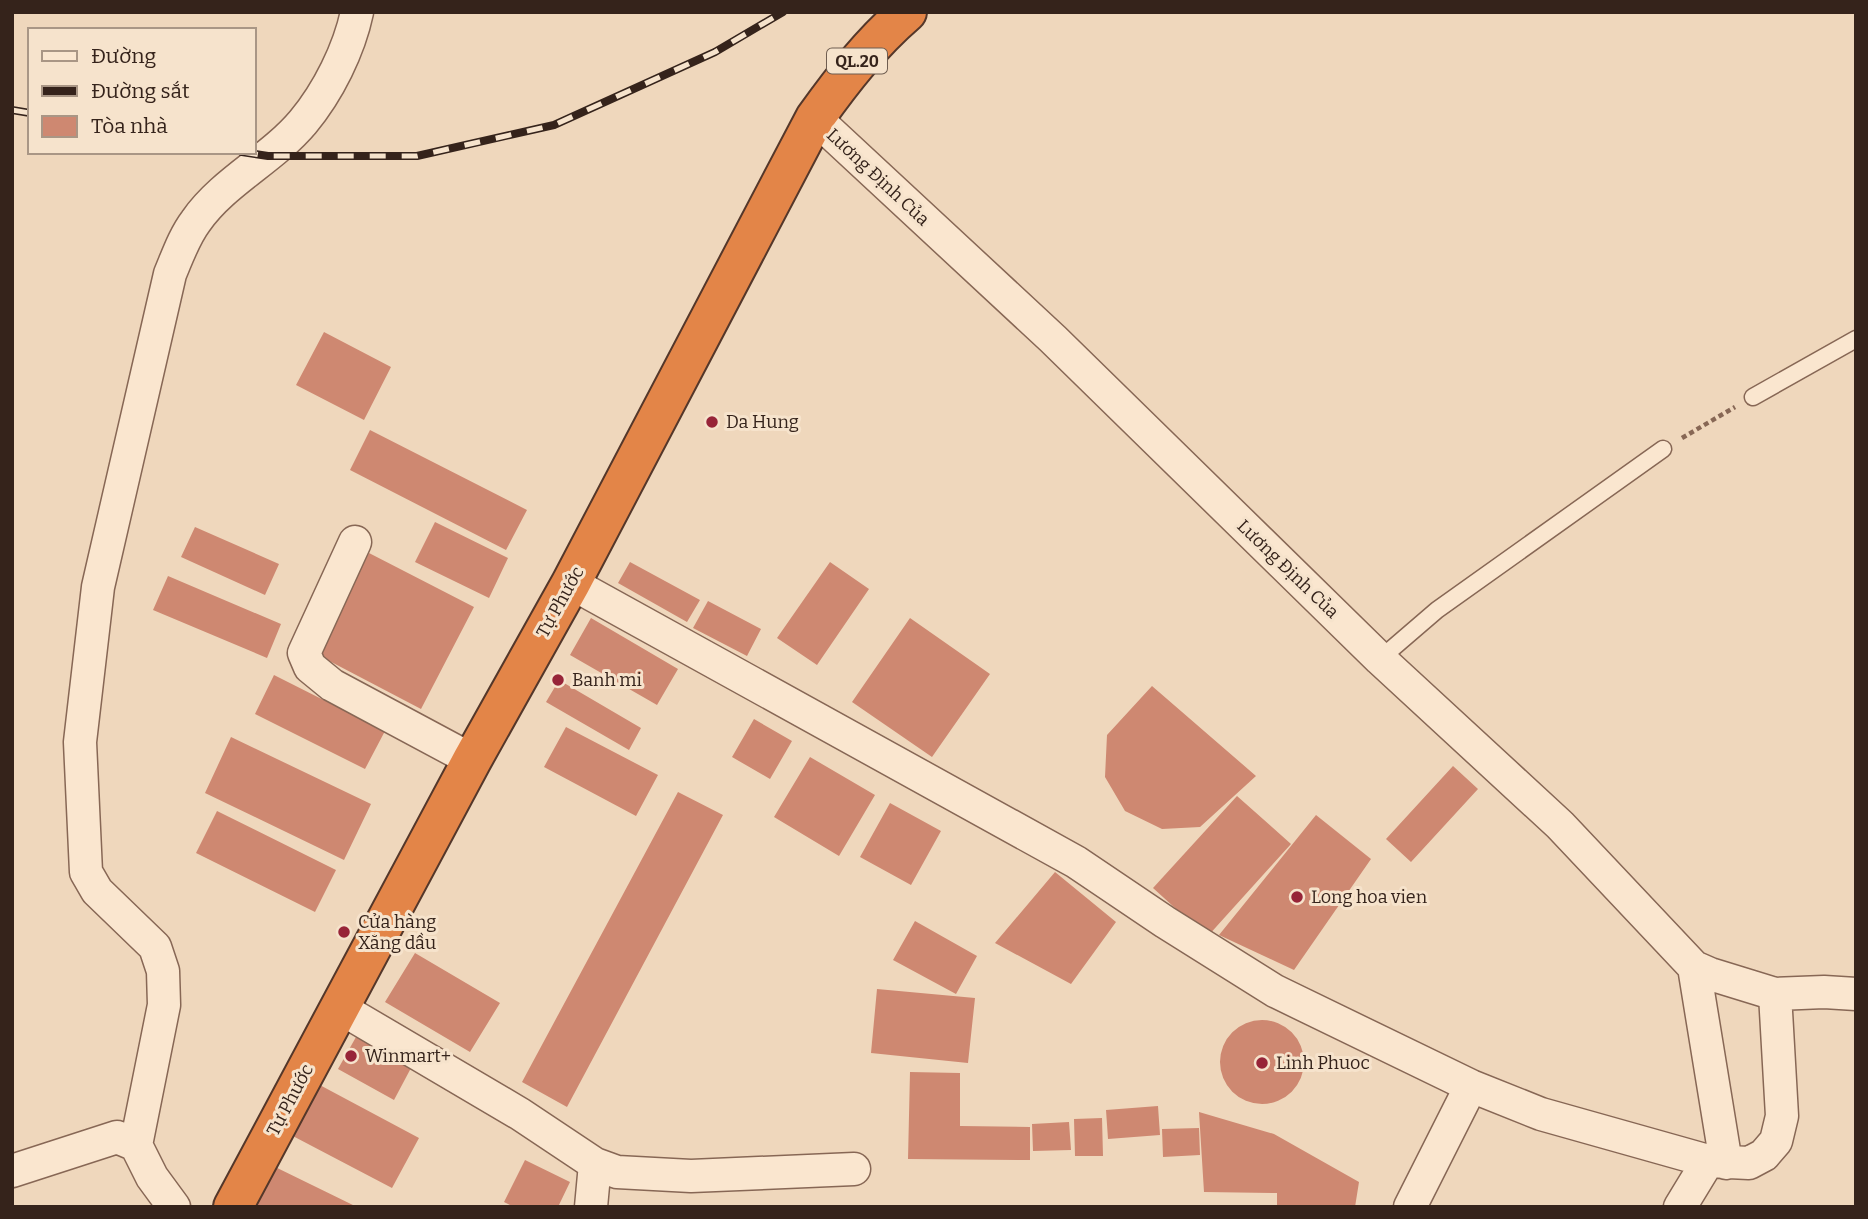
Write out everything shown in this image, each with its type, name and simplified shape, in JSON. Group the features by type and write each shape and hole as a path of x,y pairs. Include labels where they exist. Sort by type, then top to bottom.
{"highway":[{"name":"Tự Phước","path":"233,1207 472,760 571,583 815,117 848,72 880,36 907,12"}],"street":[{"path":"174,1207 152,1177 136,1145 164,1005 163,971 155,947 97,891 86,872 80,742 99,587 170,274 182,243 197,219 214,200 268,156 303,122 330,82 352,34 357,12"},
{"name":"Lương Định Của","path":"815,117 1054,339 1380,659 1560,825 1694,967 1775,994 1856,994"},
{"path":"355,542 304,653 310,667 332,685 472,760"},
{"path":"571,583 1076,862 1275,991 1471,1086 1541,1114 1717,1162 1749,1163 1765,1155 1776,1141 1782,1116 1775,994"},
{"path":"1689,1202 1717,1162 1694,967"},
{"path":"340,1008 520,1114 596,1164 617,1172 691,1176 854,1169"},
{"path":"1410,1207 1471,1086"},
{"path":"12,1171 117,1137 136,1145"},
{"path":"591,1207 596,1164"}],"lane":[{"path":"1752,397 1856,339"},
{"path":"1380,659 1437,610 1663,449"}],"path":[{"path":"1663,449 1752,397"}],"building":[{"path":"324,332 391,367 364,420 296,385"},
{"path":"370,430 527,510 506,550 350,470"},
{"path":"435,522 508,558 489,598 415,562"},
{"path":"195,527 279,564 265,595 181,557"},
{"path":"369,553 474,607 421,709 316,654"},
{"path":"630,562 700,600 687,622 618,583"},
{"path":"830,562 869,589 817,665 777,638"},
{"path":"168,576 281,624 267,658 153,610"},
{"path":"708,601 761,629 747,656 693,628"},
{"path":"591,618 678,669 657,705 570,655"},
{"path":"910,618 990,674 932,757 852,702"},
{"path":"274,675 385,731 365,769 255,714"},
{"path":"559,680 641,728 629,750 546,702"},
{"path":"1152,686 1256,776 1200,827 1162,829 1125,811 1105,777 1107,735"},
{"path":"754,719 792,741 770,779 732,757"},
{"path":"566,727 658,775 636,816 544,767"},
{"path":"231,737 371,804 344,860 205,793"},
{"path":"810,757 875,795 839,856 774,817"},
{"path":"1453,766 1478,789 1411,862 1386,839"},
{"path":"678,792 723,815 567,1107 522,1082"},
{"path":"1237,796 1291,844 1207,937 1153,888"},
{"path":"890,803 941,831 911,885 860,857"},
{"path":"217,811 336,870 315,912 196,853"},
{"name":"Long hoa vien","path":"1316,815 1371,859 1294,970 1219,935"},
{"path":"1055,872 1116,922 1071,984 995,943"},
{"path":"915,921 977,956 956,994 893,960"},
{"path":"415,953 500,1003 470,1052 385,1002"},
{"path":"877,989 975,998 968,1063 871,1053"},
{"name":"Linh Phuoc","path":"1262,1020 1278,1023 1292,1032 1301,1046 1304,1062 1301,1078 1292,1092 1278,1101 1262,1104 1246,1101 1232,1092 1223,1078 1220,1062 1223,1046 1232,1032 1246,1023"},
{"path":"356,1037 411,1068 394,1100 338,1069"},
{"path":"910,1072 960,1073 960,1126 1030,1127 1030,1160 908,1159"},
{"path":"316,1083 419,1138 392,1188 289,1134"},
{"path":"1158,1106 1160,1135 1108,1139 1106,1110"},
{"path":"1199,1112 1274,1134 1359,1182 1355,1207 1277,1207 1277,1193 1204,1192"},
{"path":"1102,1118 1103,1156 1075,1156 1074,1119"},
{"path":"1069,1122 1071,1150 1033,1151 1032,1124"},
{"path":"1199,1128 1200,1155 1163,1157 1162,1129"},
{"path":"525,1160 570,1182 558,1207 514,1207 504,1202"},
{"path":"267,1163 357,1207 260,1207 249,1202"}],"railway":[{"path":"255,154 417,156 554,125 715,52 783,12"},
{"path":"12,110 28,113"}],"place":[{"name":"Da Hung","path":"712,422"},
{"name":"Banh mi","path":"558,680"},
{"name":"Long hoa vien","path":"1297,897"},
{"name":"Cửa hàng Xăng dầu","path":"344,932"},
{"name":"Winmart+","path":"351,1056"},
{"name":"Linh Phuoc","path":"1262,1063"}]}
